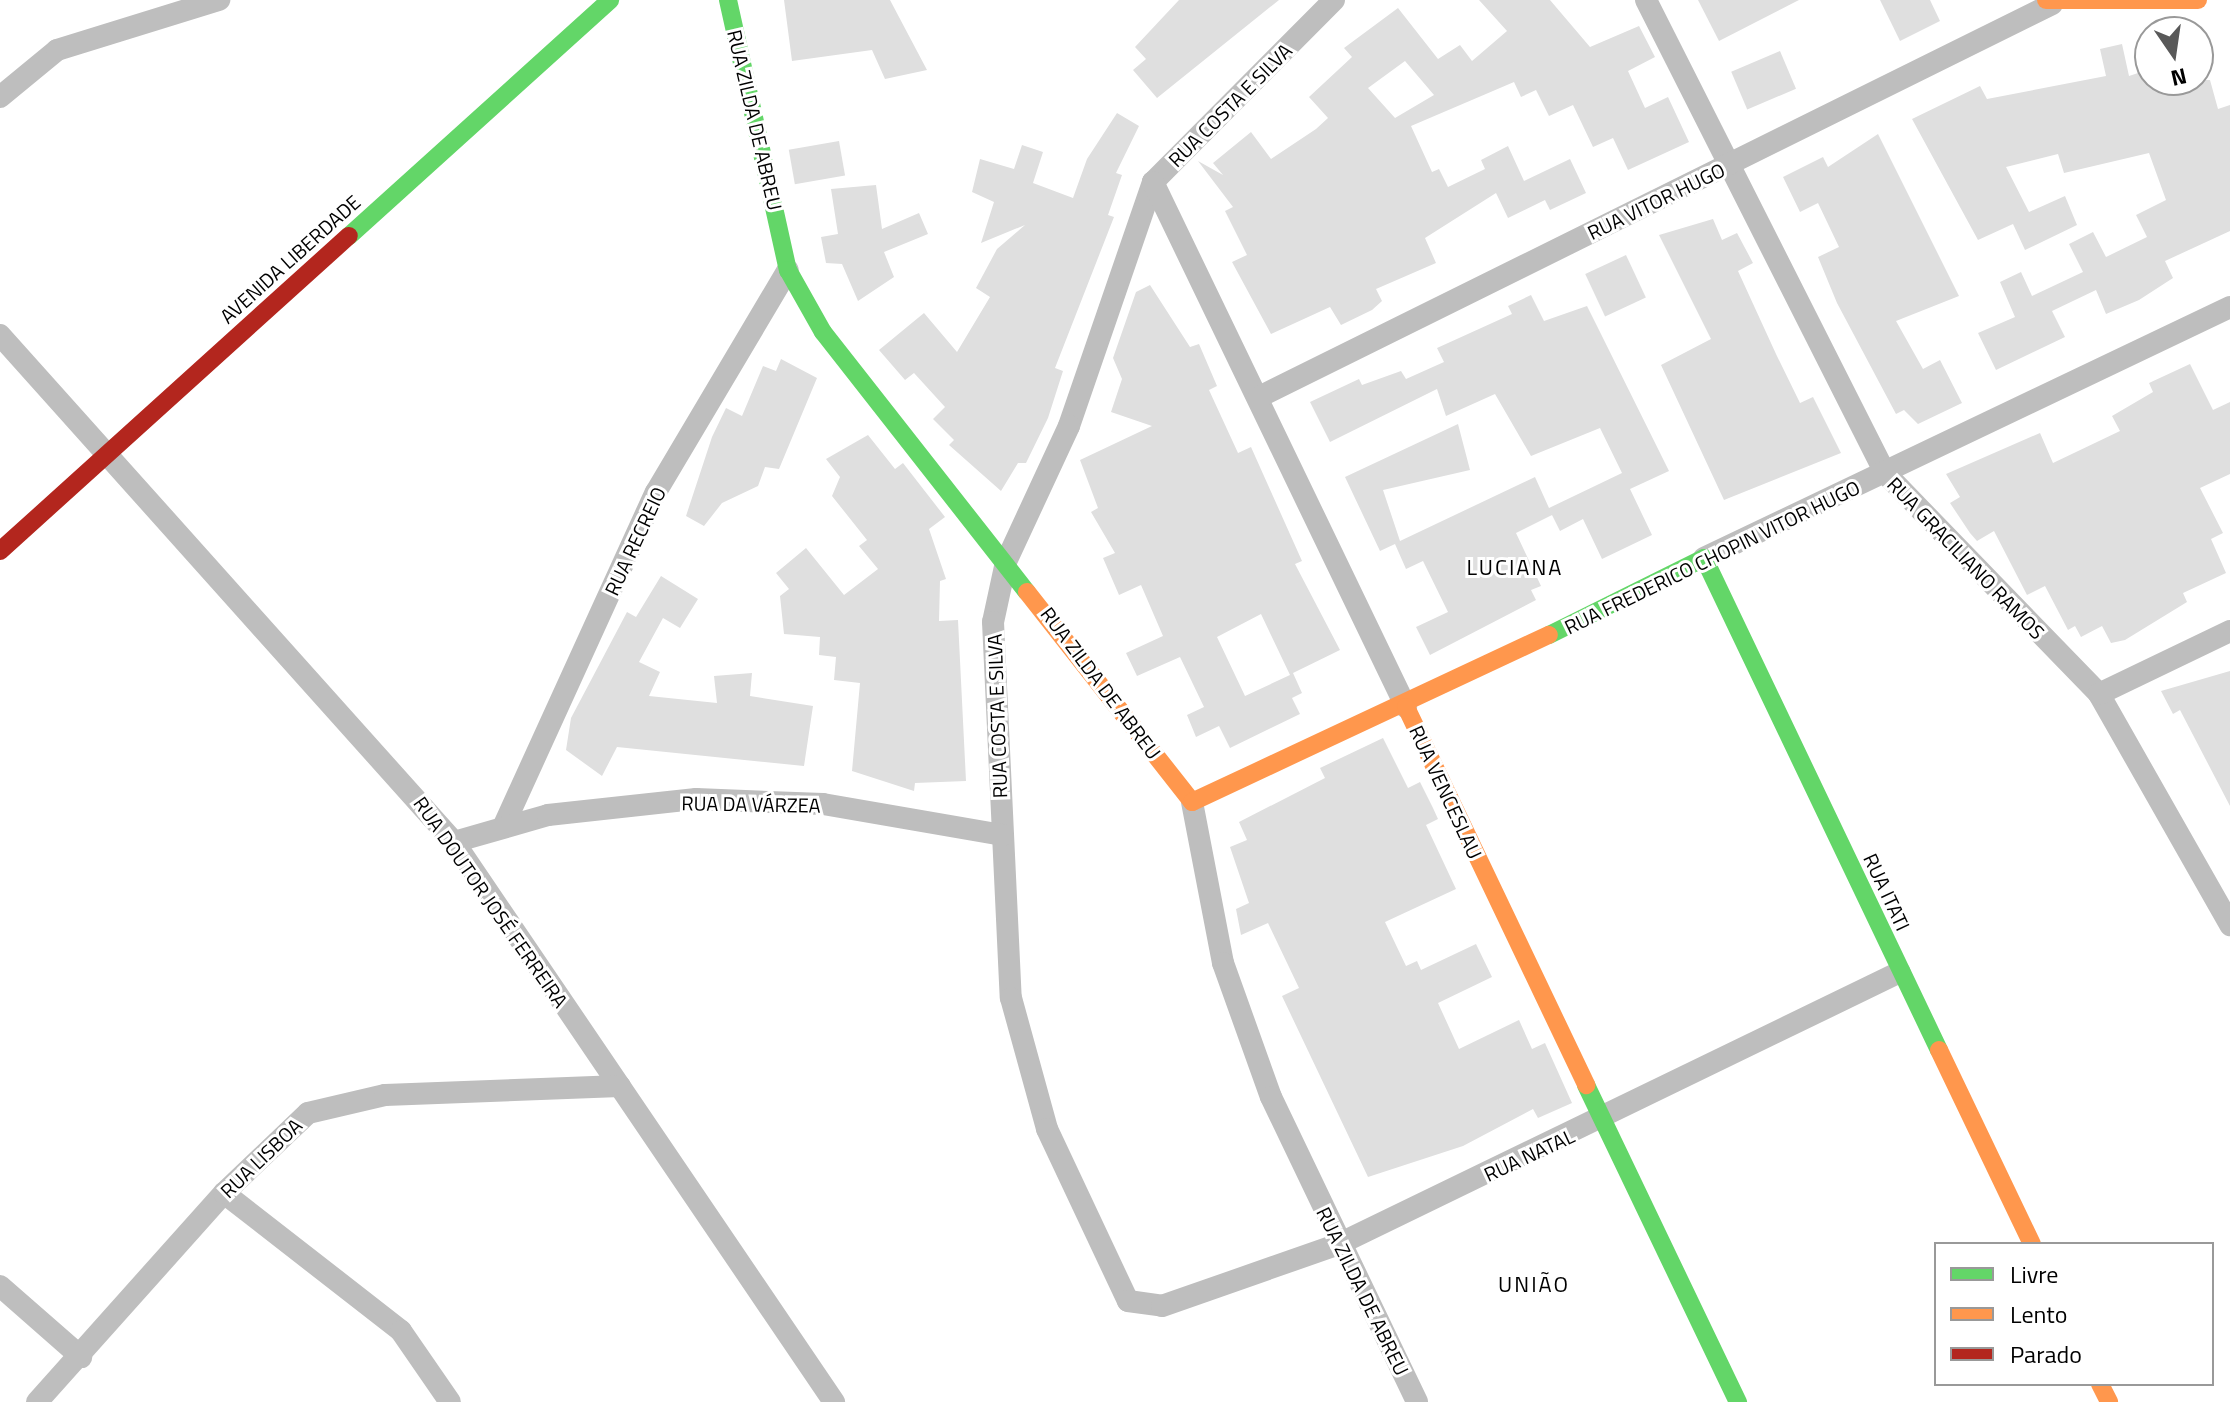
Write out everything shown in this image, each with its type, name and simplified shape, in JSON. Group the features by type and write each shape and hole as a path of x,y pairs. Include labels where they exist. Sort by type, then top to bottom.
{"street":[{"path":"0,97 57,50 219,0"},
{"name":"AVENIDA LIBERDADE","path":"0,551 610,0"},
{"name":"RUA ZILDA DE ABREU","path":"728,0 788,270 823,332 1192,802 1223,963 1271,1097 1417,1402"},
{"name":"RUA COSTA E SILVA","path":"1146,1308 1128,1301 1047,1129 1011,998 992,680 1006,562 1069,426 1153,182 1334,0"},
{"name":"RUA GRACILIANO RAMOS","path":"1646,0 1885,473 2099,694 2230,925"},
{"path":"2049,2 2198,0"},
{"name":"RUA VITOR HUGO","path":"1259,397 2049,2"},
{"name":"RUA VENCESLAU","path":"1153,182 1259,397 1738,1402"},
{"name":"RUA RECREIO","path":"504,825 656,492 788,270"},
{"name":"RUA FREDERICO CHOPIN VITOR HUGO","path":"1192,802 1406,707 1704,558 2230,307"},
{"name":"RUA DOUTOR JOSÉ FERREIRA","path":"0,335 454,842 834,1402"},
{"name":"RUA ITATI","path":"1704,558 2031,1242"},
{"path":"2099,694 2230,631"},
{"name":"RUA DA VÁRZEA","path":"454,842 504,825 696,799 823,804 1002,835"},
{"name":"RUA NATAL","path":"1146,1308 1339,1244 1604,1119 1900,972"},
{"name":"RUA LISBOA","path":"37,1402 81,1357 224,1193 308,1113 385,1095 620,1086"},
{"path":"224,1193 401,1331 450,1402"},
{"path":"0,1286 81,1357"}],"building":[{"path":"784,0 890,0 927,70 885,79 872,50 792,61"},
{"path":"1179,0 1279,0 1157,98 1133,70 1146,59 1135,47"},
{"path":"1479,0 1550,0 1590,47 1639,26 1655,57 1628,71 1645,108 1668,97 1689,142 1628,170 1613,138 1593,147 1573,105 1549,116 1536,90 1521,97 1514,82 1411,126 1432,172 1439,169 1448,187 1485,169 1481,160 1508,146 1524,181 1570,159 1586,193 1550,210 1545,200 1508,218 1496,193 1425,238 1436,263 1376,289 1382,301 1372,310 1341,325 1330,307 1271,334 1232,262 1247,255 1225,211 1233,207 1198,161 1223,175 1213,163 1251,132 1271,159 1316,129 1328,118 1309,97 1352,57 1344,48 1398,8 1438,59 1460,45 1472,61 1507,31","holes":["1405,61 1434,95 1395,118 1368,88"]},
{"path":"1698,0 1799,0 1719,41"},
{"path":"1880,0 1930,0 1940,21 1900,41"},
{"path":"2122,44 2129,76 2134,74 2134,96 2214,94 2218,109 2230,105 2230,231 2165,261 2173,278 2139,300 2106,314 2096,290 2052,311 2065,337 1996,370 1978,333 2015,317 2000,282 2021,272 2032,296 2083,272 2069,244 2093,232 2106,257 2147,237 2136,215 2166,200 2149,153 2064,173 2058,154 2006,167 2029,212 2065,196 2077,225 2025,250 2013,224 1978,240 1912,119 1980,86 1987,99 2106,76 2100,49"},
{"path":"1780,51 1796,89 1747,109 1731,72"},
{"path":"1117,113 1139,126 1116,173 1122,175 1108,215 1114,217 1055,368 1063,371 1048,418 1026,463 1018,463 1001,491 949,445 954,440 933,419 945,407 914,373 905,380 879,350 924,313 957,352 990,297 976,288 997,249 1025,225 981,243 994,202 972,192 980,159 1014,169 1022,145 1043,152 1033,183 1073,198 1087,159"},
{"path":"1878,134 1959,296 1896,321 1923,369 1940,360 1962,403 1918,424 1904,410 1896,414 1837,303 1818,257 1839,247 1818,203 1800,212 1783,177 1823,157 1828,167"},
{"path":"839,141 845,175 795,184 789,150"},
{"path":"876,185 882,229 919,213 928,234 884,252 894,277 858,301 842,264 826,263 821,237 838,234 831,189"},
{"path":"1713,219 1722,240 1737,233 1753,263 1738,271 1776,354 1800,403 1813,397 1841,453 1724,500 1661,365 1711,339 1659,235"},
{"path":"1626,255 1646,298 1605,317 1585,274"},
{"path":"1150,285 1190,347 1199,344 1217,386 1209,390 1238,453 1251,447 1302,561 1295,564 1340,650 1293,673 1302,693 1292,698 1300,714 1230,748 1219,726 1196,737 1187,715 1204,707 1180,657 1137,676 1126,653 1163,636 1141,585 1119,595 1103,558 1115,553 1091,512 1098,508 1080,460 1152,426 1111,412 1122,379 1113,358 1136,292","holes":["1261,614 1290,675 1245,696 1217,637"]},
{"path":"1531,295 1544,321 1587,306 1669,471 1630,489 1652,535 1602,559 1583,519 1560,531 1552,515 1516,533 1541,586 1531,590 1536,600 1430,655 1416,627 1448,612 1423,561 1406,569 1395,544 1380,551 1345,477 1458,424 1470,470 1383,490 1400,541 1535,477 1549,508 1622,473 1600,428 1531,456 1495,394 1446,416 1437,389 1330,442 1310,402 1359,379 1362,385 1401,371 1406,379 1444,362 1437,348 1512,314 1508,306"},
{"path":"781,359 817,378 779,469 765,467 758,486 722,503 704,526 686,516 712,437 726,408 742,416 763,366 776,371"},
{"path":"2190,364 2213,410 2230,402 2230,474 2200,488 2223,533 2211,539 2226,573 2183,593 2187,602 2125,640 2111,643 2102,626 2081,637 2075,626 2068,630 2045,586 2027,595 1994,531 1977,541 1970,533 1950,503 1960,497 1946,474 2040,433 2053,463 2120,431 2112,416 2153,392 2149,383"},
{"path":"868,435 895,469 903,463 945,517 929,529 946,579 940,581 939,621 958,620 966,781 915,783 914,791 852,771 860,683 834,680 836,657 819,655 820,637 784,634 780,596 789,589 776,573 806,548 844,595 878,569 859,546 867,540 832,496 840,477 826,459"},
{"path":"661,576 698,599 680,628 663,618 639,662 660,672 649,696 717,703 714,676 752,673 750,696 813,706 804,766 617,747 602,776 566,750 571,718 627,612 636,617"},
{"path":"2230,671 2230,806 2180,710 2173,714 2161,691"},
{"path":"1383,738 1408,788 1420,782 1433,808 1438,819 1426,825 1456,889 1385,922 1406,966 1417,961 1421,970 1476,944 1492,977 1438,1003 1459,1049 1519,1020 1532,1049 1545,1043 1572,1103 1538,1118 1533,1109 1463,1146 1368,1177 1282,996 1299,988 1268,923 1241,935 1236,909 1249,903 1230,847 1247,840 1239,822 1325,778 1320,768"}],"traffic: fast":[{"path":"349,236 610,0"},
{"path":"728,0 788,270 823,332 1027,592"},
{"path":"1549,635 1704,558 1939,1050"},
{"path":"1586,1085 1738,1402"}],"traffic: slow":[{"path":"2046,0 2198,0"},
{"path":"1027,592 1192,802 1549,635"},
{"path":"1406,707 1586,1085"},
{"path":"1939,1050 2031,1242"},
{"path":"2101,1386 2109,1402"}],"traffic: jam":[{"path":"0,551 349,236"}],"district":[{"name":"LUCIANA","path":"1515,568"},
{"name":"UNIÃO","path":"1534,1285"}]}
